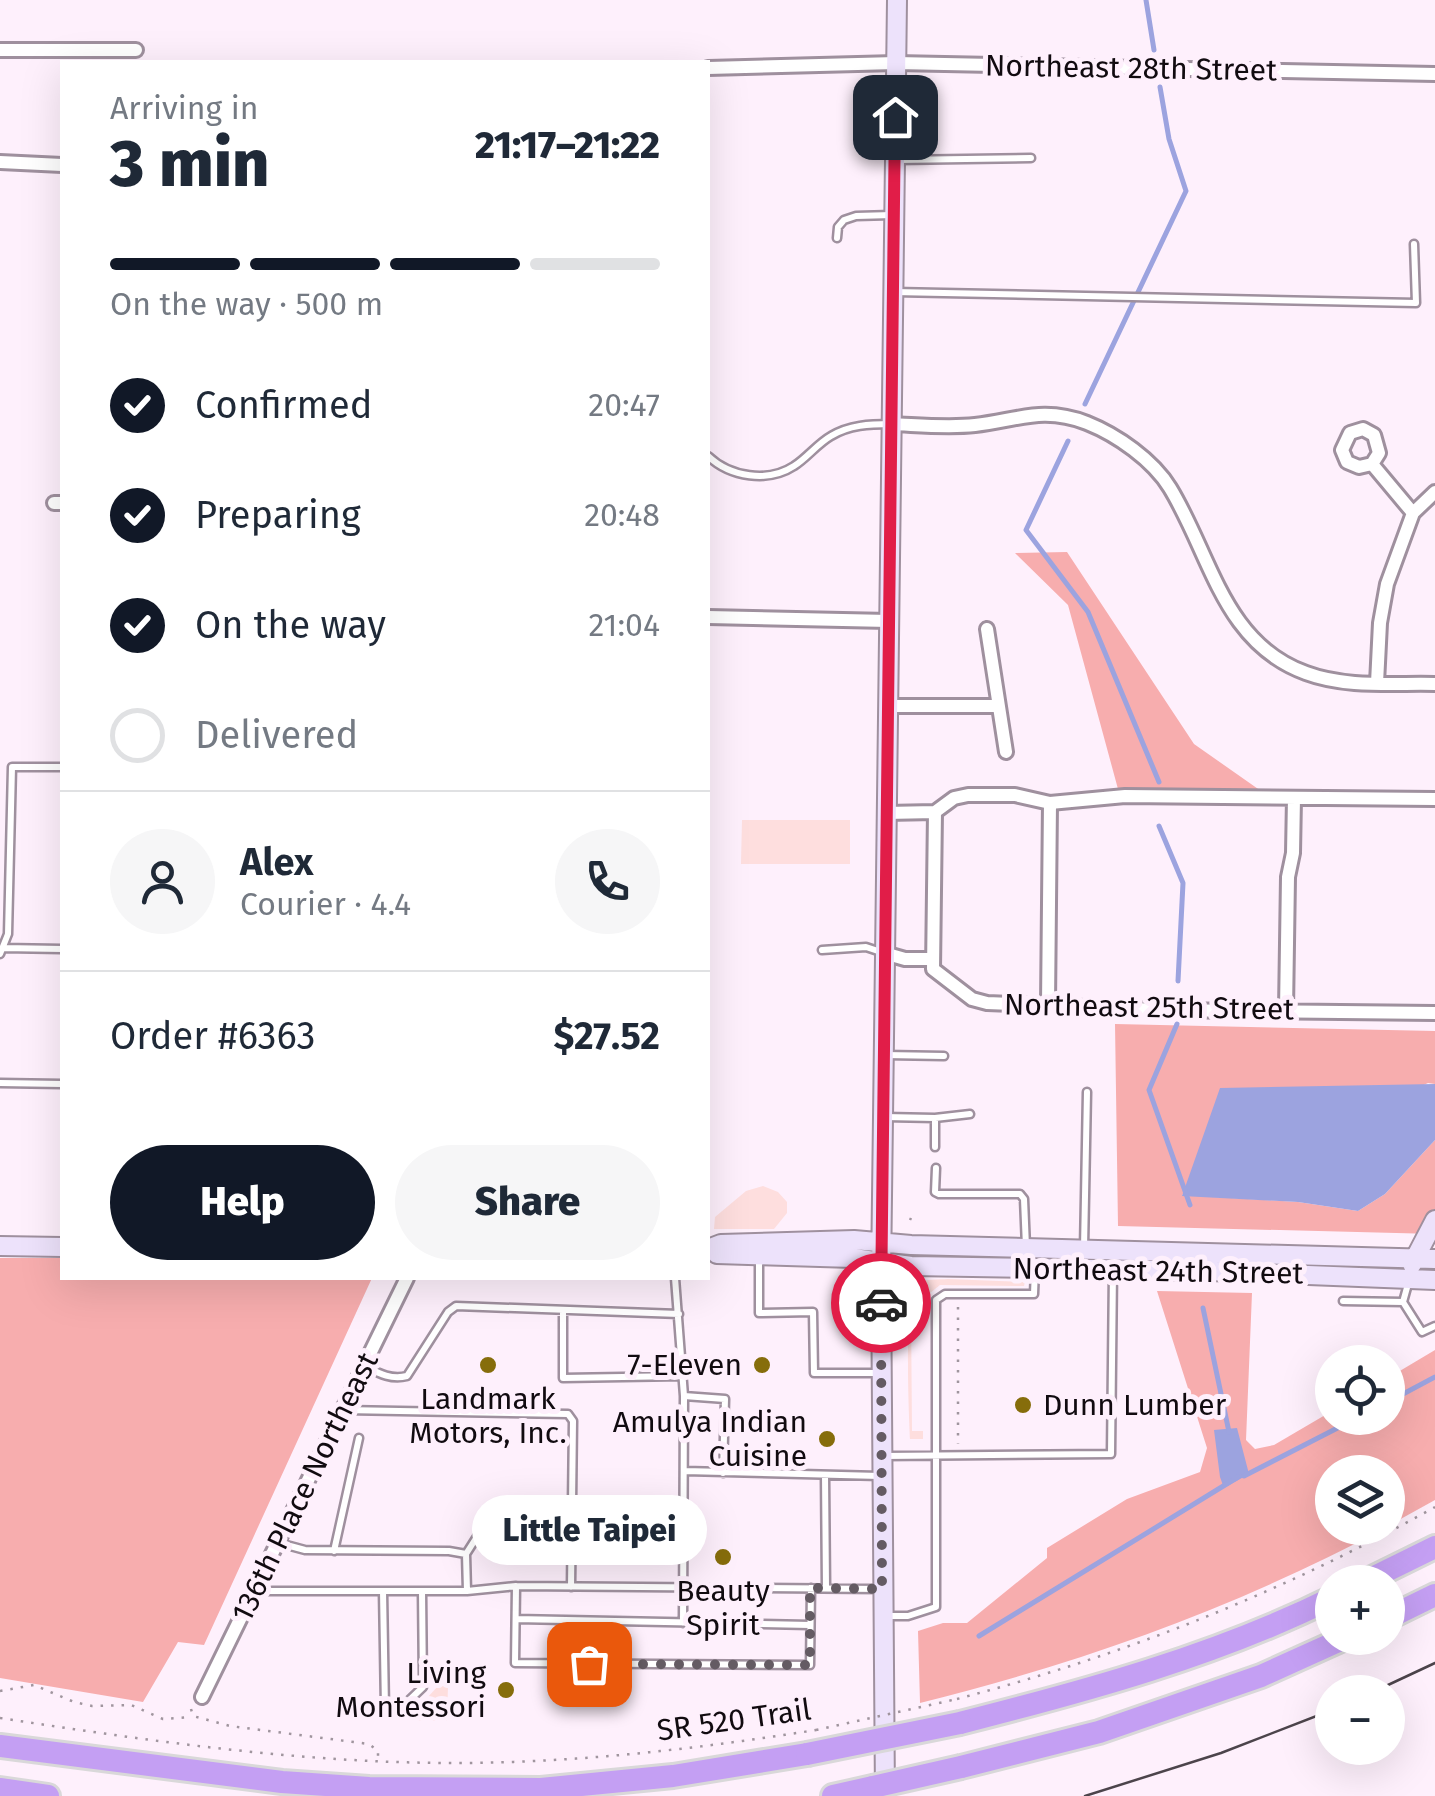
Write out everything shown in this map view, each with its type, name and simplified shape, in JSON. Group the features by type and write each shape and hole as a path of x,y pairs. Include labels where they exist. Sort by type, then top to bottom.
{"highway":[{"path":"1398,1565 1435,1547"},
{"path":"1405,1610 1435,1595"},
{"path":"0,1746 282,1782 369,1788 541,1789 673,1776 807,1754 958,1711 1100,1688 1315,1605"},
{"path":"832,1796 1117,1726 1262,1676 1315,1652"},
{"path":"0,1789 48,1796"}],"main road":[{"path":"885,1796 881,1262 896,0"},
{"path":"1327,1276 1338,1270 1406,1272 1426,1258 1435,1220"},
{"path":"710,1250 721,1244 882,1240 910,1245 1426,1258"},
{"path":"0,1246 60,1246"},
{"name":"Northeast 24th Street","path":"710,1251 759,1257 854,1258 911,1266 1435,1280"}],"street":[{"path":"0,50 136,50"},
{"name":"Northeast 28th Street","path":"710,68 896,64 1435,74"},
{"path":"0,162 60,165"},
{"path":"891,424 974,425 1032,413 1059,415 1088,424 1152,465 1170,487 1233,618 1272,654 1303,672 1333,680 1435,684"},
{"path":"1372,464 1413,513"},
{"path":"1377,683 1380,623 1387,584 1413,513 1435,492"},
{"path":"710,617 889,621"},
{"path":"987,629 1006,752"},
{"path":"889,706 998,706"},
{"path":"886,813 934,812 954,798 968,795 1015,795 1050,803 1124,796 1435,799"},
{"path":"1286,1010 1288,877 1293,853 1294,798"},
{"path":"1048,1004 1050,803"},
{"path":"884,953 905,959 933,959 934,812"},
{"name":"Northeast 25th Street","path":"933,959 933,969 972,999 987,1003 1159,1010 1435,1013"},
{"name":"136th Place Northeast","path":"202,1697 406,1280"}],"lane":[{"path":"894,160 1031,158"},
{"path":"837,238 838,228 848,218 894,215"},
{"path":"893,292 1416,303 1414,244"},
{"path":"710,457 732,472 760,476 780,473 797,465 830,436 867,424 891,424"},
{"path":"60,767 12,767 8,934 1,951 60,950"},
{"path":"822,950 866,946 884,953"},
{"path":"884,1055 944,1056"},
{"path":"0,1083 60,1084"},
{"path":"1084,1250 1087,1092"},
{"path":"883,1117 970,1114"},
{"path":"935,1118 936,1147"},
{"path":"936,1168 939,1194 1020,1194 1024,1199 1026,1248"},
{"path":"759,1257 759,1313 814,1312 814,1374 881,1373"},
{"path":"883,1616 908,1616 936,1606 936,1300 945,1294 1034,1294 1035,1268"},
{"path":"882,1456 1111,1454 1113,1269"},
{"path":"1409,1279 1403,1302 1422,1332 1435,1326"},
{"path":"675,1280 684,1396 683,1623"},
{"path":"1343,1301 1403,1302"},
{"path":"365,1366 384,1376 407,1376 448,1312 456,1306 679,1314"},
{"path":"562,1310 563,1378 683,1376"},
{"path":"684,1396 725,1399 723,1473"},
{"path":"343,1410 568,1414 573,1421 571,1586"},
{"path":"334,1551 358,1438"},
{"path":"685,1471 882,1476"},
{"path":"825,1475 826,1588"},
{"path":"467,1590 466,1554 480,1532 572,1532"},
{"path":"278,1543 306,1550 450,1550 466,1554"},
{"path":"516,1586 516,1663 810,1665 810,1588"},
{"path":"254,1591 422,1591 516,1586 882,1589"},
{"path":"383,1591 385,1710 400,1709 423,1686 422,1591"},
{"path":"516,1619 810,1625"}],"path":[{"path":"958,1294 958,1456"},
{"name":"SR 520 Trail","path":"0,1718 268,1754 457,1763 606,1757 958,1711 1244,1603 1363,1548 1435,1507"},
{"path":"0,1691 34,1685 74,1702 92,1706 131,1705 163,1719 194,1716 230,1726 368,1744 378,1751 378,1762"},
{"path":"194,1716 190,1710 202,1697"}],"shaded area":[{"path":"1067,552 1194,744 1261,791 1118,789 1068,605 1015,553"},
{"path":"742,820 850,820 850,864 741,864"},
{"path":"1115,1024 1435,1031 1435,1084 1428,1083 1182,1195 1298,1202 1358,1211 1385,1194 1435,1140 1435,1234 1118,1226"},
{"path":"763,1186 778,1192 787,1202 787,1213 774,1229 714,1229 715,1217 746,1191"},
{"path":"0,1258 60,1258 60,1280 371,1280 204,1645 178,1642 143,1702 0,1678"},
{"path":"921,1282 1025,1282 1024,1286 940,1285 925,1297 924,1308 911,1309 912,1431 923,1431 923,1439 910,1439 908,1357 910,1310 913,1293"},
{"path":"1157,1291 1252,1293 1246,1440 1255,1449 1274,1445 1315,1421 1315,1435 1405,1435 1405,1368 1435,1350 1435,1500 1405,1517 1405,1455 1315,1455 1315,1545 1352,1545 1216,1608 1158,1630 1040,1670 920,1703 918,1631 943,1623 967,1623 1047,1558 1047,1548 1127,1499 1200,1472 1207,1448"},
{"path":"438,1686 448,1686 447,1721 407,1720"}],"water":[{"path":"1435,1084 1435,1140 1385,1194 1358,1211 1298,1202 1182,1196 1220,1088"},
{"path":"1237,1428 1249,1474 1224,1488 1214,1430"}],"waterway":[{"path":"1146,0 1154,50"},
{"path":"1085,404 1186,191 1169,139 1160,87"},
{"path":"1068,441 1026,530 1088,612 1159,782"},
{"path":"1159,826 1183,883 1178,981"},
{"path":"1177,1024 1149,1090 1190,1205"},
{"path":"1203,1308 1229,1432"},
{"path":"1405,1393 1435,1377"},
{"path":"1244,1476 1324,1435"},
{"path":"979,1636 1238,1477"}],"tram line":[{"path":"1405,1677 1435,1663"},
{"path":"1085,1796 1221,1753 1315,1717"}],"way so far":[{"path":"589,1664 810,1665 810,1588 882,1589 881,1303"}],"place":[{"name":"Landmark Motors, Inc.","path":"488,1365"},
{"name":"7-Eleven","path":"762,1365"},
{"name":"Dunn Lumber","path":"1023,1405"},
{"name":"Amulya Indian Cuisine","path":"827,1439"},
{"name":"Beauty Spirit","path":"723,1557"},
{"name":"Little Taipei","path":"589,1664"},
{"name":"Living Montessori","path":"506,1690"}],"route":[{"path":"881,1303 895,117"}]}
